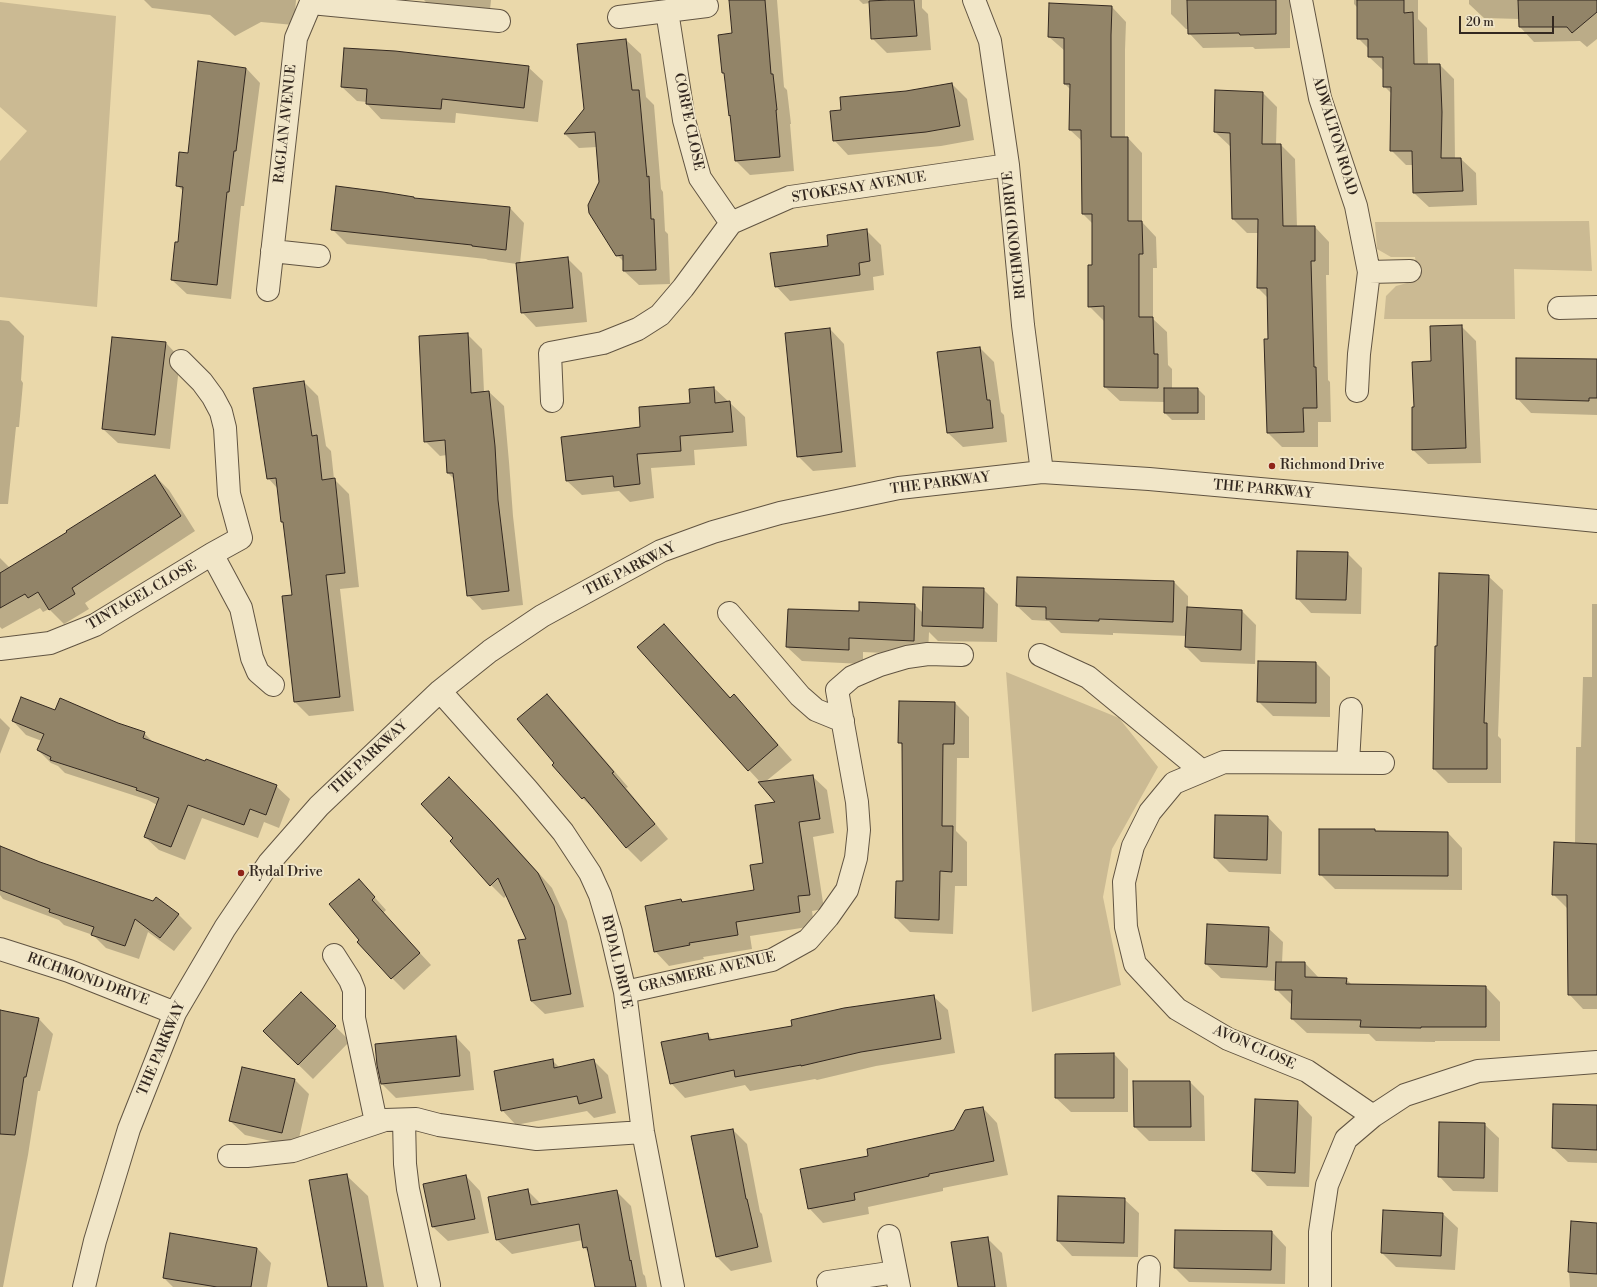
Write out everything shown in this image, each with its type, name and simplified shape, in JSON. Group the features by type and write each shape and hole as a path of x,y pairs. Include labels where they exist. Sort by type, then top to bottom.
{"street":[{"name":"RICHMOND DRIVE","path":"974,0 990,41 1008,165 1024,325 1042,472"},
{"name":"ADWALTON ROAD","path":"1301,0 1320,98 1356,206 1368,272 1361,331 1357,391"},
{"path":"311,2 499,21"},
{"name":"RAGLAN AVENUE","path":"268,290 296,38 311,2"},
{"path":"619,17 707,6"},
{"name":"CORFE CLOSE","path":"667,11 684,120 700,178 731,223"},
{"name":"STOKESAY AVENUE","path":"552,401 550,353 603,343 638,330 660,315 683,288 731,223 790,197 1008,165"},
{"path":"272,251 319,256"},
{"path":"1368,272 1410,271"},
{"path":"1559,308 1597,308"},
{"name":"TINTAGEL CLOSE","path":"0,649 50,644 95,625 241,538 229,494 225,428 221,412 213,396 202,382 180,361"},
{"name":"THE PARKWAY","path":"84,1287 95,1241 128,1129 175,1013 225,928 269,863 319,806 440,691 490,651 542,616 661,551 713,532 780,513 899,488 1042,472 1149,479 1597,521"},
{"name":"TINTAGEL CLOSE","path":"212,554 241,608 252,658 258,672 273,685"},
{"path":"729,613 800,696 816,710 843,721"},
{"name":"GRASMERE AVENUE","path":"625,992 772,960 808,940 828,917 847,890 856,858 859,830 857,802 837,690 852,677 880,665 907,657 928,654 962,655"},
{"path":"1040,655 1088,677 1202,771"},
{"name":"RYDAL DRIVE","path":"440,691 528,789 563,832 581,857 590,873 602,903 612,932 625,992 643,1132 672,1287"},
{"path":"1348,763 1351,709"},
{"name":"AVON CLOSE","path":"1373,1116 1307,1071 1228,1039 1176,1009 1136,964 1126,927 1124,882 1133,846 1150,812 1174,783 1224,762 1383,763"},
{"name":"RICHMOND DRIVE","path":"0,948 69,971 175,1013"},
{"path":"334,955 350,980 354,990 354,1018 376,1122"},
{"path":"1320,1287 1320,1232 1327,1185 1346,1139 1373,1116 1405,1095 1478,1071 1597,1062"},
{"path":"229,1156 247,1156 293,1151 385,1120 416,1119 537,1139 643,1132"},
{"path":"404,1120 405,1164 408,1189 429,1285"},
{"path":"828,1282 897,1279 889,1236"}],"shaded area":[{"path":"0,2 116,16 97,307 0,297 0,161 27,131 0,107"},
{"path":"1589,221 1592,271 1514,269 1515,319 1384,319 1386,296 1396,286 1418,280 1415,257 1391,257 1377,249 1375,222"},
{"path":"1006,672 1119,718 1158,767 1112,849 1103,897 1121,985 1032,1012"}],"building":[{"path":"729,0 765,0 771,74 773,74 777,110 780,157 735,161 718,35 732,33"},
{"path":"914,0 917,36 871,39 869,1"},
{"path":"1187,0 1276,0 1276,34 1188,34"},
{"path":"1357,0 1404,0 1404,13 1413,12 1414,64 1440,64 1442,112 1441,158 1461,158 1463,191 1413,193 1412,151 1390,151 1391,87 1383,87 1383,57 1368,57 1368,39 1357,39"},
{"path":"1518,0 1597,0 1597,12 1572,33 1567,27 1519,27"},
{"path":"1049,3 1112,6 1111,137 1128,137 1128,221 1142,221 1143,254 1139,254 1139,317 1153,317 1154,354 1158,354 1158,388 1104,387 1104,306 1088,307 1088,265 1092,265 1092,214 1082,214 1081,130 1069,130 1070,84 1064,84 1064,38 1048,37"},
{"path":"626,39 632,90 639,90 647,177 649,176 651,219 654,219 656,270 623,271 623,255 616,256 589,213 588,205 599,182 595,132 564,134 584,109 577,44"},
{"path":"344,48 395,51 529,66 524,108 442,99 441,109 366,104 367,89 341,87"},
{"path":"198,61 246,68 236,151 234,151 229,192 227,192 217,285 171,280 175,242 178,242 183,187 176,186 179,152 188,153"},
{"path":"952,83 960,126 926,132 833,141 830,111 841,110 840,97 906,91"},
{"path":"1215,90 1263,92 1262,144 1281,144 1283,226 1315,226 1315,261 1311,261 1314,367 1316,367 1317,408 1303,408 1304,432 1267,433 1264,339 1268,339 1267,288 1257,288 1258,219 1232,219 1230,133 1214,132"},
{"path":"336,186 383,192 414,198 510,207 506,250 331,230"},
{"path":"867,229 870,261 859,263 860,275 775,287 770,253 828,246 827,235"},
{"path":"568,257 573,308 521,313 516,263"},
{"path":"1462,325 1466,448 1412,450 1412,407 1414,407 1412,362 1431,361 1430,326"},
{"path":"830,328 842,452 797,457 785,333"},
{"path":"468,333 471,393 489,391 495,446 498,500 509,591 467,596 453,473 447,473 445,440 424,442 419,336"},
{"path":"112,337 166,342 155,435 102,429"},
{"path":"980,347 987,400 990,400 993,428 947,433 937,352"},
{"path":"1516,358 1597,359 1597,398 1589,398 1589,401 1516,399"},
{"path":"304,381 312,436 317,435 322,480 335,478 345,573 326,575 340,697 294,702 282,596 292,595 283,522 281,522 276,478 267,479 253,388"},
{"path":"714,387 715,403 730,401 733,432 680,436 681,451 637,454 640,484 614,487 613,476 566,481 561,437 640,427 639,407 690,403 689,389"},
{"path":"1164,388 1198,388 1198,413 1164,413"},
{"path":"155,475 181,516 72,588 75,594 49,610 38,592 28,598 25,594 0,608 0,573"},
{"path":"1297,551 1348,552 1346,600 1296,599"},
{"path":"1439,573 1489,575 1484,723 1487,723 1487,769 1433,769 1435,646 1437,646"},
{"path":"1017,577 1174,581 1173,622 1099,619 1099,621 1046,619 1046,607 1016,606"},
{"path":"923,587 984,588 983,628 922,626"},
{"path":"859,602 915,604 914,641 849,638 849,650 786,647 788,609 859,611"},
{"path":"1187,607 1242,610 1241,650 1185,647"},
{"path":"664,624 730,698 734,694 778,745 748,771 637,647"},
{"path":"1258,661 1316,662 1316,703 1257,702"},
{"path":"547,694 614,772 612,773 655,824 626,848 584,797 582,799 552,765 554,763 517,719"},
{"path":"21,697 55,710 60,698 118,723 145,732 143,738 277,785 266,815 250,809 244,825 188,805 171,847 144,837 159,798 136,790 137,788 50,760 51,757 37,750 44,734 12,721"},
{"path":"899,701 955,702 954,744 943,744 942,826 953,826 952,872 940,871 939,920 895,918 896,881 903,881 902,743 898,743"},
{"path":"813,775 820,819 799,822 810,895 798,896 800,912 736,922 738,935 689,943 690,945 654,952 645,906 681,899 682,902 754,890 750,865 763,863 755,805 775,802 758,782"},
{"path":"449,777 538,873 554,906 571,994 531,1001 518,940 526,939 498,878 490,886 450,841 453,838 421,804"},
{"path":"1215,815 1268,816 1267,860 1214,858"},
{"path":"1319,829 1375,829 1375,831 1448,832 1448,876 1319,875"},
{"path":"1554,842 1597,844 1597,995 1568,995 1567,895 1552,895"},
{"path":"0,846 40,862 153,901 156,897 179,914 160,938 135,919 125,946 91,935 94,927 49,912 50,909 0,890"},
{"path":"359,879 375,897 372,900 420,953 391,979 357,942 359,940 329,904"},
{"path":"1207,924 1269,927 1267,967 1205,964"},
{"path":"1276,962 1305,962 1305,977 1347,978 1346,984 1486,986 1486,1027 1360,1027 1361,1020 1291,1019 1292,990 1275,990"},
{"path":"301,992 336,1026 298,1065 263,1031"},
{"path":"934,995 941,1039 861,1052 801,1066 735,1077 734,1070 670,1084 661,1042 708,1033 709,1040 792,1026 791,1020 844,1008"},
{"path":"0,1010 39,1018 26,1077 24,1077 15,1135 0,1134"},
{"path":"456,1036 460,1076 381,1084 375,1044"},
{"path":"1114,1053 1114,1098 1055,1098 1055,1054"},
{"path":"553,1059 554,1068 594,1059 602,1098 579,1104 577,1096 501,1111 494,1071"},
{"path":"242,1067 295,1079 282,1133 229,1121"},
{"path":"1133,1081 1190,1081 1191,1127 1134,1127"},
{"path":"1255,1099 1298,1101 1295,1173 1252,1171"},
{"path":"1553,1104 1597,1105 1597,1150 1552,1148"},
{"path":"983,1107 994,1161 929,1174 929,1176 854,1193 855,1200 808,1209 800,1169 868,1156 867,1149 954,1130 965,1110"},
{"path":"1439,1122 1485,1123 1484,1178 1438,1177"},
{"path":"733,1129 746,1199 758,1247 716,1257 691,1136"},
{"path":"347,1174 367,1287 328,1287 309,1180"},
{"path":"466,1175 475,1219 432,1227 423,1184"},
{"path":"528,1189 531,1205 617,1190 636,1287 595,1287 587,1247 583,1248 579,1224 496,1240 488,1197"},
{"path":"1058,1196 1125,1198 1124,1243 1057,1241"},
{"path":"1383,1210 1443,1213 1441,1256 1381,1253"},
{"path":"1571,1221 1597,1223 1597,1274 1568,1272"},
{"path":"1175,1230 1272,1231 1271,1270 1174,1268"},
{"path":"170,1233 257,1248 251,1287 217,1287 163,1278"},
{"path":"988,1237 995,1287 958,1287 951,1242"}],"place":[{"name":"Richmond Drive","path":"1272,466"},
{"name":"Rydal Drive","path":"241,873"}]}
